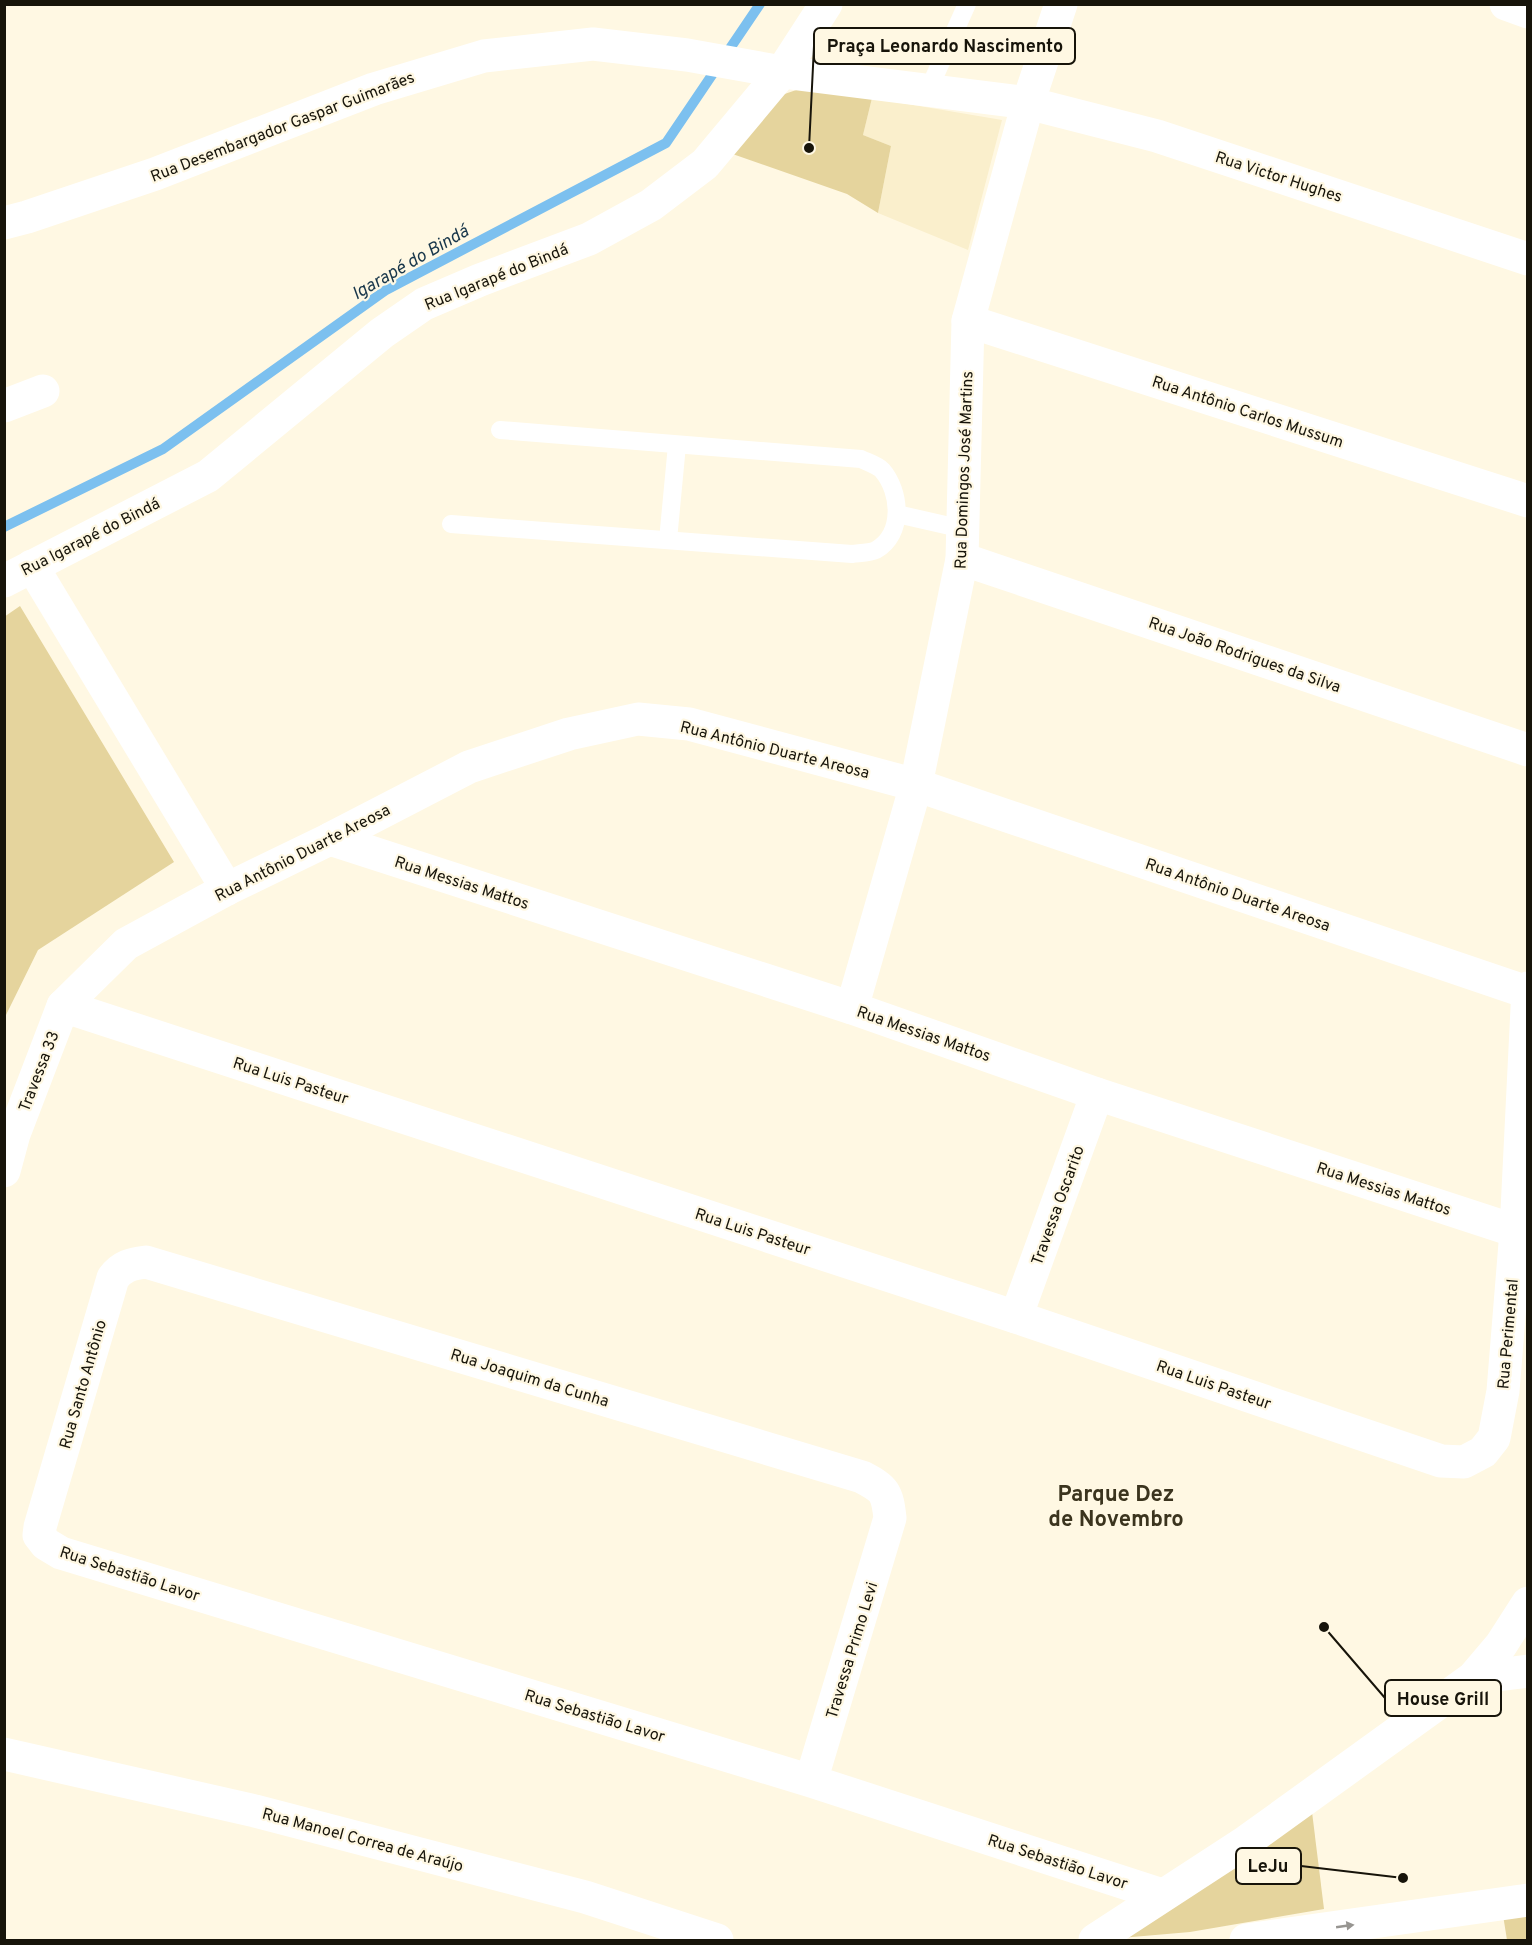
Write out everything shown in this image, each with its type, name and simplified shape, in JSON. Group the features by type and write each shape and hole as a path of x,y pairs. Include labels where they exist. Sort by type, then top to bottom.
{"street":[{"name":"Rua Igarapé do Bindá","path":"18,574 208,476 382,333 424,304 480,280 589,239 651,205 705,164 782,72 826,4"},
{"name":"Rua Domingos José Martins","path":"852,1008 916,785 963,544 968,321 1028,103 1061,4"},
{"path":"1506,4 1527,12"},
{"name":"Rua Desembargador Gaspar Guimarães","path":"4,223 155,174 374,88 484,56 593,44 687,55 782,72 1028,103"},
{"name":"Rua Victor Hughes","path":"1028,103 1157,136 1527,259"},
{"name":"Rua Antônio Carlos Mussum","path":"968,321 1527,501"},
{"path":"4,406 43,391"},
{"name":"Rua João Rodrigues da Silva","path":"963,544 1527,750"},
{"path":"18,574 227,889"},
{"name":"Rua Antônio Duarte Areosa","path":"63,1006 126,944 227,889 469,767 569,734 638,719 689,724 916,785 1527,990"},
{"name":"Rua Messias Mattos","path":"330,839 852,1008 1097,1094 1516,1231"},
{"name":"Rua Perimental","path":"1441,1461 1464,1462 1484,1452 1494,1438 1503,1391 1516,1231 1527,990"},
{"name":"Travessa 33","path":"4,1171 9,1132 63,1006"},
{"name":"Rua Luis Pasteur","path":"63,1006 1016,1317 1441,1461"},
{"name":"Travessa Oscarito","path":"1016,1317 1097,1094"},
{"name":"Rua Joaquim da Cunha","path":"146,1262 862,1477 880,1486 888,1499 890,1518"},
{"name":"Rua Santo Antônio","path":"40,1527 113,1278 120,1268 146,1262"},
{"name":"Travessa Primo Levi","path":"811,1781 890,1518"},
{"name":"Rua Sebastião Lavor","path":"40,1527 39,1535 45,1544 61,1553 811,1781 1162,1895"},
{"path":"1095,1941 1246,1840 1473,1678 1501,1645 1527,1603"},
{"path":"1473,1678 1527,1671"},
{"name":"Rua Manoel Correa de Araújo","path":"4,1754 255,1811 562,1891 717,1941"},
{"path":"1246,1941 1527,1900"}],"lane":[{"path":"928,91 967,4"},
{"path":"451,524 852,554 875,551 891,535 897,514 895,490 881,468 861,459 500,430"},
{"path":"668,540 677,445"},
{"path":"897,514 963,544"}],"shaded area":[{"path":"808,86 872,98 863,135 891,146 878,213 847,194 724,151 767,100"},
{"path":"872,98 1002,120 968,250 878,213 891,146 863,135"},
{"path":"20,606 174,862 38,950 5,1017 4,617"},
{"path":"1312,1812 1324,1909 1190,1932 1109,1939"},
{"path":"1527,1911 1527,1940 1507,1940 1503,1915"}],"waterway":[{"name":"Igarapé do Bindá","path":"4,527 163,449 386,290 666,143 760,4"}],"place":[{"name":"Praça Leonardo Nascimento","path":"809,148"},
{"name":"House Grill","path":"1324,1627"},
{"name":"LeJu","path":"1403,1878"}],"district":[{"name":"Parque Dez de Novembro","path":"1116,1506"}]}
